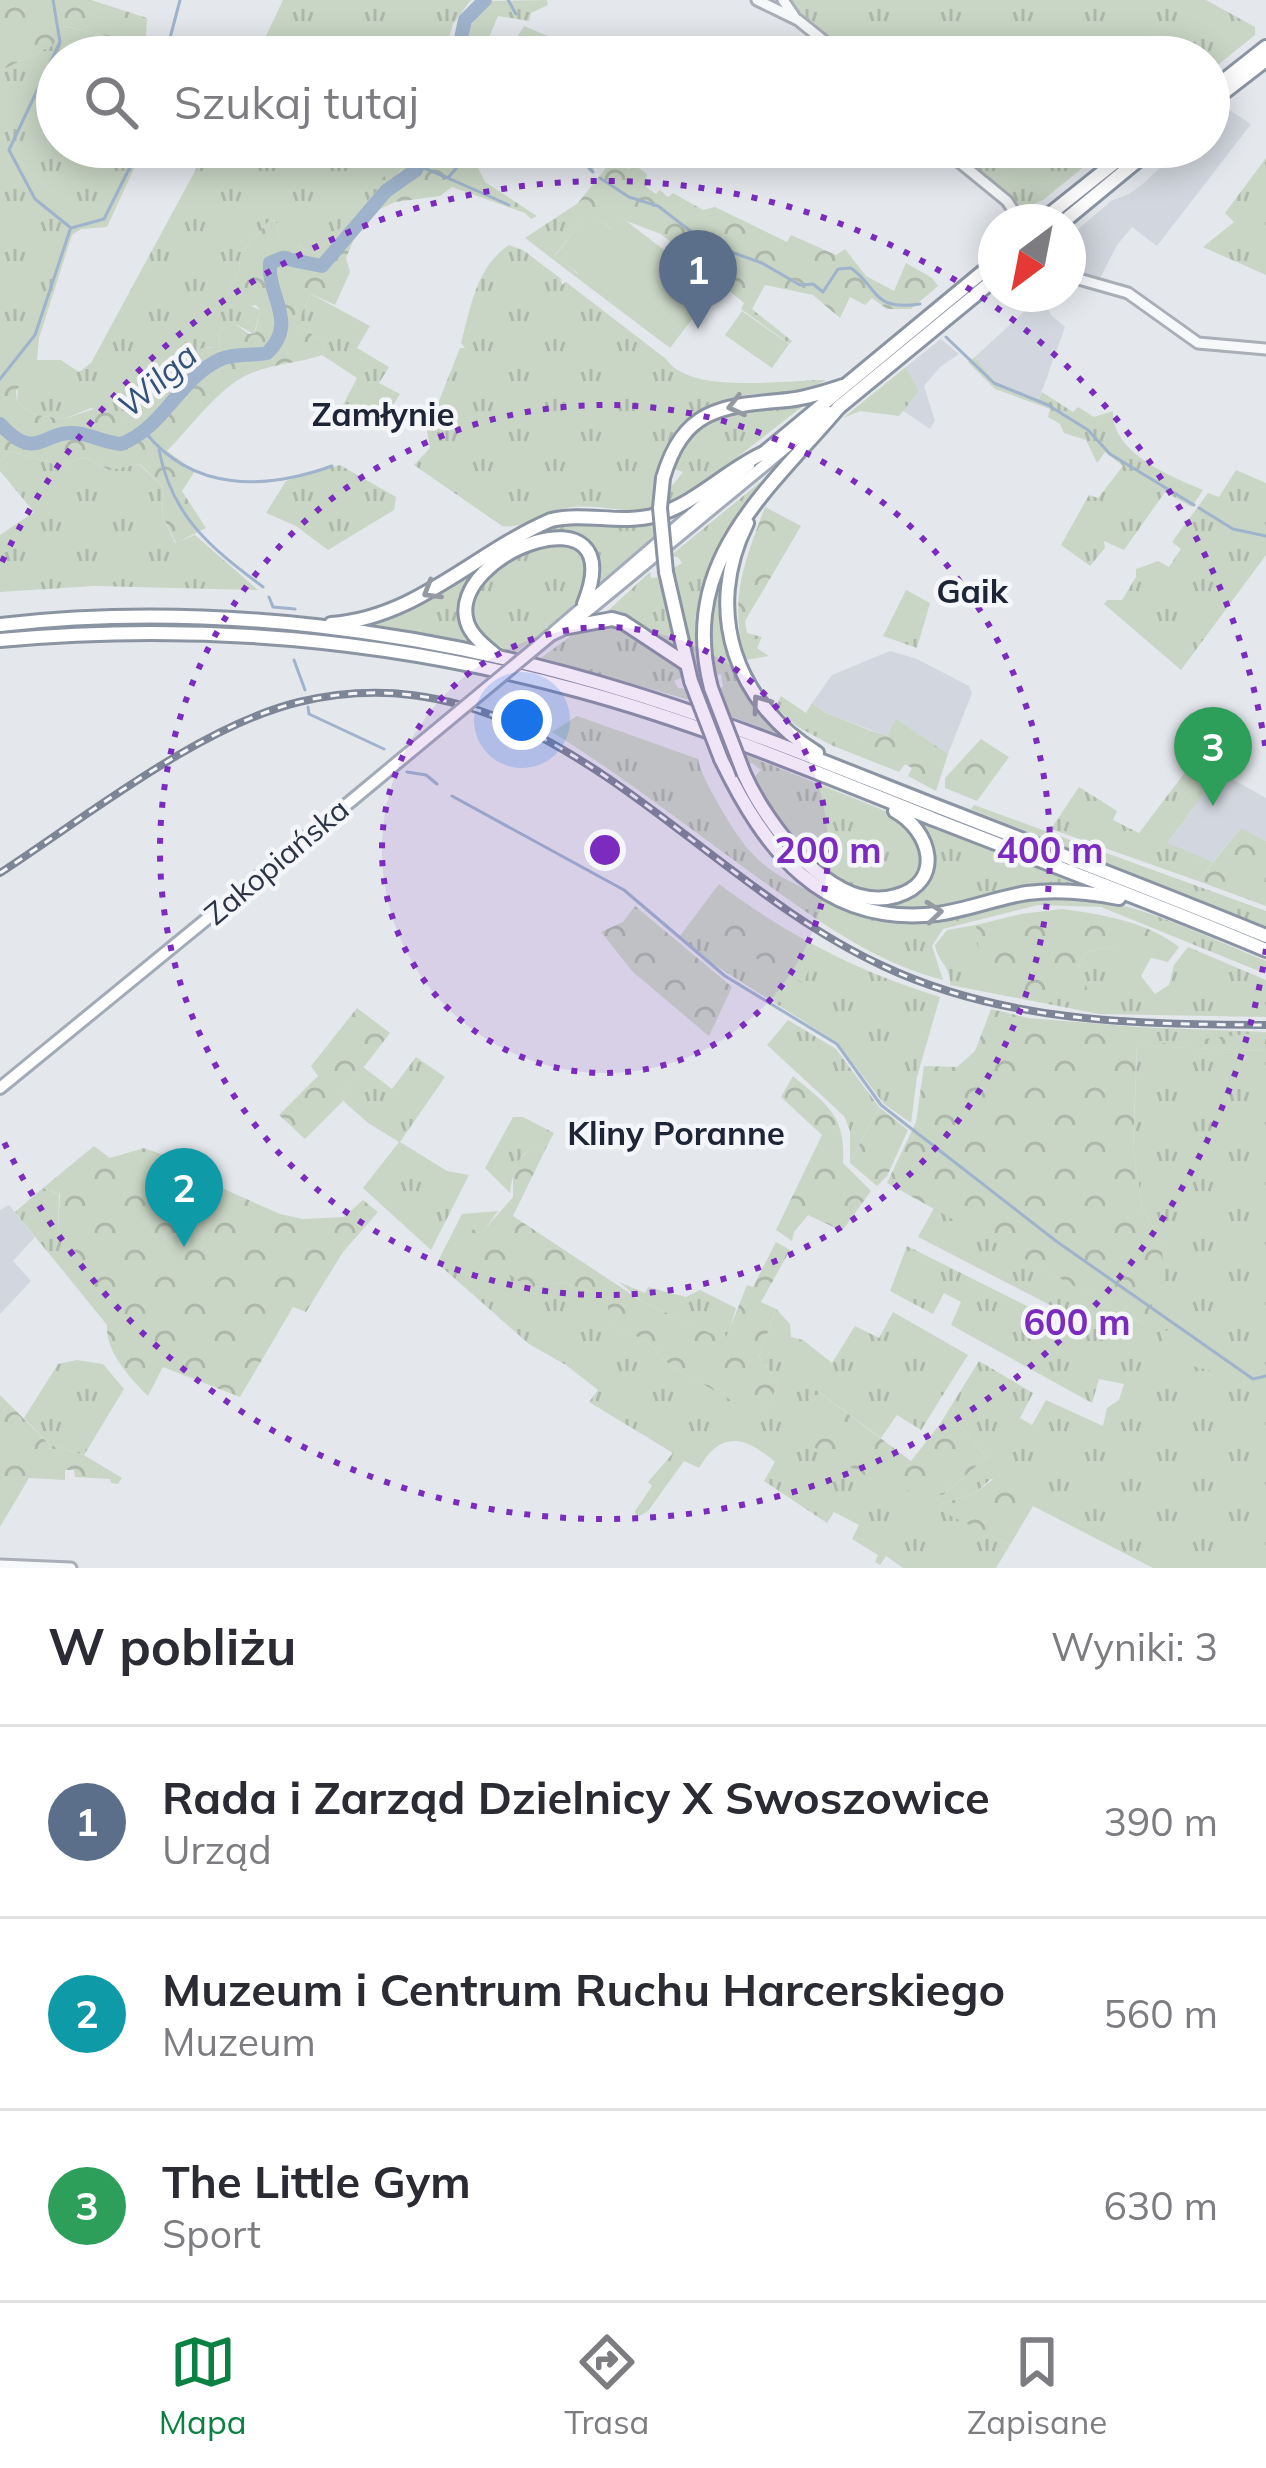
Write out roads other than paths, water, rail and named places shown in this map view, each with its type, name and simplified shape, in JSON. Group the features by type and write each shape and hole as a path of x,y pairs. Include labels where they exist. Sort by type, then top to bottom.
{"highway":[{"path":"1230,75 1266,47"},
{"path":"1230,88 1266,60"},
{"path":"1063,204 1108,168"},
{"path":"1085,204 1129,168"},
{"name":"Zakopiańska","path":"764,453 978,276"},
{"name":"Zakopiańska","path":"839,406 978,293"},
{"path":"843,386 797,399 739,403 707,415 677,445 663,478 660,508 666,572 685,664 746,812 772,848 820,888 862,907 893,914 938,914 1012,896 1057,891 1157,907"},
{"path":"839,406 728,539 706,596 702,644 711,688 744,775 778,834 811,866 863,895 902,894 924,872 926,840 907,818 852,787"},
{"path":"305,626 385,615 551,520 578,516 634,519 667,511 764,453"},
{"path":"756,506 738,540 729,573 726,616 732,649 745,681 772,719 849,772"},
{"path":"499,658 470,628 465,607 477,578 499,562 544,537 574,541 586,551 592,566 584,604"},
{"path":"0,625 167,618 305,626 499,658 644,697 1266,936"},
{"path":"568,627 612,619 623,622 685,664"},
{"path":"0,640 87,633 218,634 329,642 439,658 618,702 852,787 1266,950"}],"main road":[{"name":"Zakopiańska","path":"551,635 568,627 839,406"},
{"name":"Zakopiańska","path":"0,1088 551,635 764,453"}],"street":[{"path":"757,0 817,36"},
{"path":"782,0 797,20"},
{"path":"967,168 1009,204"},
{"path":"1086,281 1128,293 1198,343 1266,349"},
{"path":"0,1565 71,1568"}],"waterway":[{"path":"53,0 59,36"},
{"path":"171,36 180,0"},
{"name":"Wilga","path":"462,36 465,20 485,0"},
{"path":"508,0 516,14"},
{"path":"36,93 9,150 35,199 71,228"},
{"path":"71,228 104,219 130,168"},
{"name":"Wilga","path":"0,424 33,444 69,433 121,444 136,437 206,367 226,357 267,353 276,342 281,320 270,263 282,258 322,266 386,191 417,168"},
{"path":"424,168 448,178 456,168"},
{"path":"589,168 593,172"},
{"path":"600,178 629,197 658,206 706,243 762,263 800,285 813,284 823,292 838,269 851,268 884,301 920,304"},
{"path":"450,179 509,205"},
{"path":"0,379 35,335 70,230"},
{"path":"946,337 994,383 1048,405 1088,430 1110,454 1194,505"},
{"path":"145,432 185,466 231,480 281,479 332,466"},
{"path":"159,450 173,494 196,529 263,587"},
{"path":"1199,508 1233,529 1266,536"},
{"path":"269,597 273,607 295,609"},
{"path":"294,660 305,690"},
{"path":"308,707 309,714 384,749"},
{"path":"407,772 426,775 437,784"},
{"path":"452,796 624,890 725,976 837,1044 881,1105 1056,1241 1253,1379 1266,1376"}],"railway":[{"path":"0,873 145,776 223,731 299,702 386,693 465,706 539,736 609,778 812,926 883,966 929,985 976,999 1071,1016 1266,1025"}],"place":[{"name":"Rada i Zarząd Dzielnicy X Swoszowice","path":"698,329"},
{"name":"The Little Gym","path":"1213,806"},
{"name":"Muzeum i Centrum Ruchu Harcerskiego","path":"184,1247"}],"district":[{"name":"Zamłynie","path":"383,414"},
{"name":"Gaik","path":"972,591"},
{"name":"Kliny Poranne","path":"676,1133"}]}
